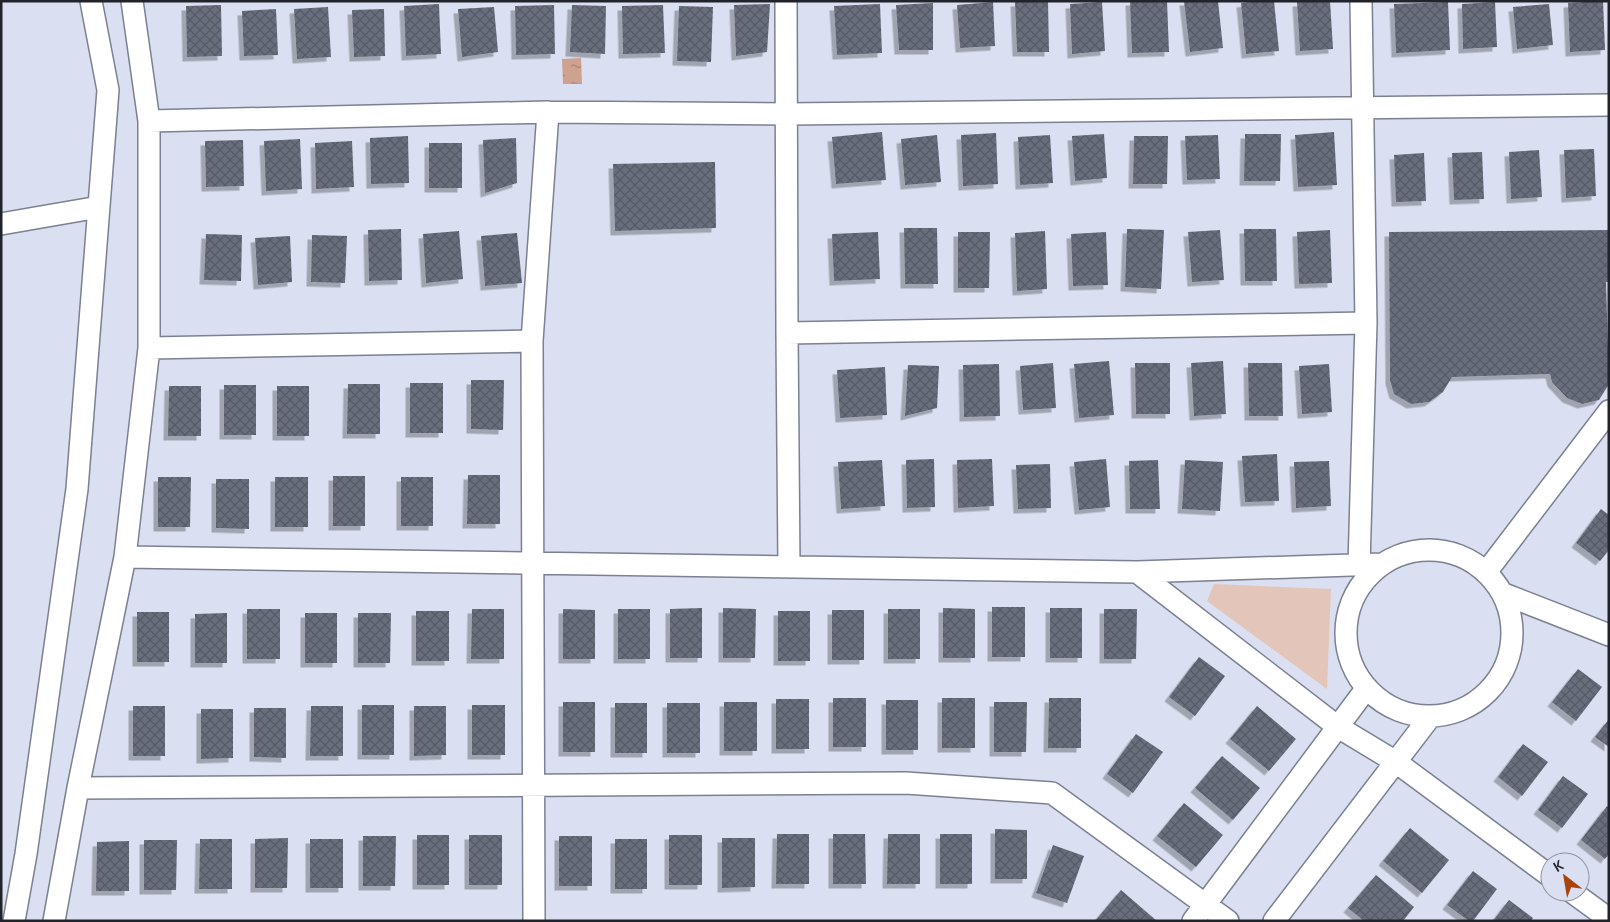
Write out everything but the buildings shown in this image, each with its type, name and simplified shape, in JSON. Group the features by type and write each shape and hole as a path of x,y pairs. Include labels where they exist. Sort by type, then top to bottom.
{"street":[{"path":"14,921 26,854 77,489 108,90 91,1"},
{"path":"54,921 78,788 125,557 149,348 149,121 132,1"},
{"path":"786,1 789,567"},
{"path":"1359,565 1366,323 1361,1"},
{"path":"149,121 548,112 786,114 1609,105"},
{"path":"534,921 532,341 548,112"},
{"path":"1,224 99,207"},
{"path":"787,333 1366,323"},
{"path":"149,348 532,341"},
{"path":"1487,571 1609,411"},
{"path":"1435,549 1463,556 1487,571 1504,594 1512,621 1511,649 1501,676 1483,698 1458,712 1430,717 1395,710 1366,689 1351,666 1345,638 1348,609 1360,584 1381,564 1406,552 1435,549"},
{"path":"125,557 1138,572 1381,564"},
{"path":"1138,572 1338,727 1396,762 1540,869"},
{"path":"1504,594 1609,635"},
{"path":"1193,921 1366,689"},
{"path":"1274,921 1430,717"},
{"path":"78,788 906,783 1052,792 1228,921"},
{"path":"1586,902 1609,919"}],"shaded area":[{"path":"1214,584 1331,589 1327,689 1207,601"}],"water":[{"path":"581,58 582,84 563,84 562,59"}]}
